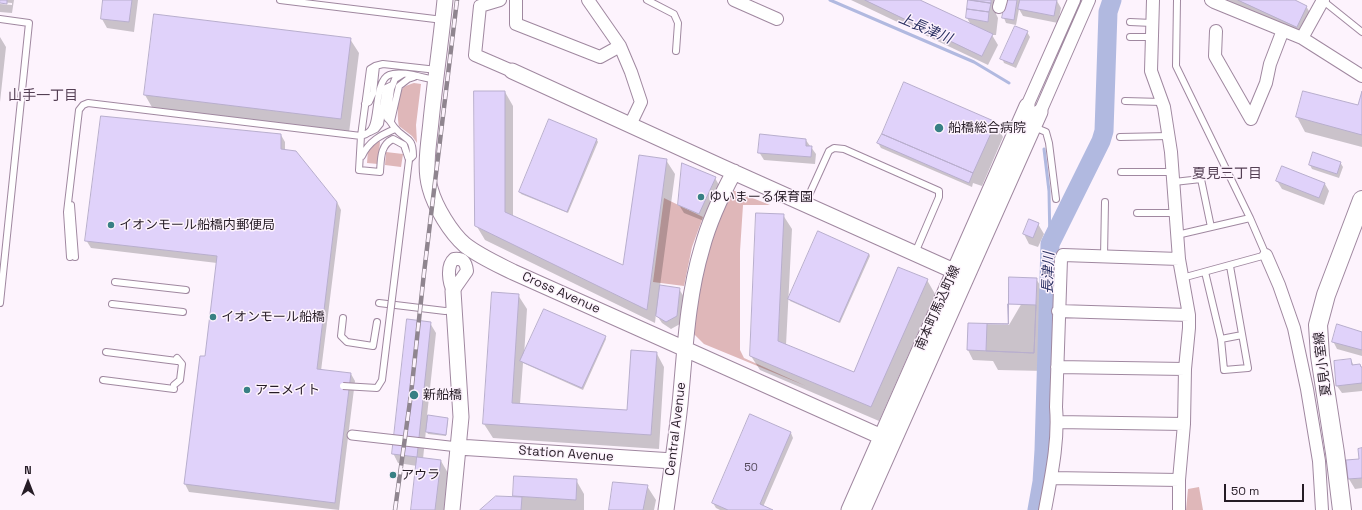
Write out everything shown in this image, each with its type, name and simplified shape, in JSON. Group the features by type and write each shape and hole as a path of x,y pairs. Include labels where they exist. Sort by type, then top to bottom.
{"main road":[{"name":"夏見小室線","path":"1342,510 1320,356 1318,325 1326,294 1362,200"}],"street":[{"name":"Cross Avenue","path":"445,0 429,145 428,176 430,189 442,216 448,226 465,244 477,253 513,272 887,439"},
{"path":"500,0 480,6 475,55 954,271"},
{"path":"516,0 516,24 600,57 620,46"},
{"path":"588,0 620,46 631,72 641,102 630,125"},
{"path":"734,0 777,19"},
{"path":"1034,109 1074,0"},
{"path":"1034,109 1089,0"},
{"path":"1153,0 1151,71 1162,102 1169,136 1179,259 1189,315 1185,368 1184,424 1179,480 1179,510"},
{"path":"1211,0 1302,38 1362,76"},
{"path":"1302,38 1322,0"},
{"path":"1216,31 1215,56 1251,118 1266,83 1270,64 1283,30"},
{"name":"南本町馬込町線","path":"849,510 887,439 1034,109"},
{"name":"南本町馬込町線","path":"864,510 887,439 954,271 1027,124"},
{"name":"Central Avenue","path":"666,510 673,461 691,296 702,247 712,219 734,172"},
{"path":"1044,510 1051,478 1057,422 1058,311 1061,260 1063,255 1179,259"},
{"path":"1266,255 1279,285 1294,328 1307,389 1319,461 1322,510"},
{"path":"452,510 461,417 453,291"},
{"path":"1058,311 1189,315"},
{"path":"1057,367 1185,368"},
{"path":"1057,422 1184,424"},
{"path":"352,435 458,447"},
{"name":"Station Avenue","path":"458,447 673,461"},
{"path":"1051,478 1179,480"}],"lane":[{"path":"280,0 443,20"},
{"path":"647,0 674,14 678,23 676,51"},
{"path":"1177,0 1176,66 1250,218 1266,255 1182,278"},
{"path":"1322,0 1362,32"},
{"path":"0,19 29,23 0,303"},
{"path":"1130,22 1152,23"},
{"path":"1130,37 1152,37"},
{"path":"343,386 377,388 382,380 409,160 404,145 393,139 384,146 381,157 380,172 359,170 361,138 370,70 383,64 436,75"},
{"path":"368,133 373,126 378,97 383,80 388,75 397,73 417,76"},
{"path":"404,74 395,79 392,85 387,118 391,121 395,129 407,138 413,146 413,156 409,160"},
{"path":"391,121 399,86 408,78 436,75"},
{"path":"73,257 67,212 79,110 83,105 88,103 361,138 376,129 380,124 386,88 392,85"},
{"path":"1125,101 1162,102"},
{"path":"1027,124 1046,132 1049,143 1056,199"},
{"path":"360,161 365,148 370,143 395,129"},
{"path":"1120,137 1169,136"},
{"path":"805,204 829,151 834,148 844,149 939,191 939,197 915,254"},
{"path":"1121,172 1201,178 1211,227"},
{"path":"1104,257 1105,202"},
{"path":"1137,213 1176,212"},
{"path":"1178,235 1250,218"},
{"path":"1205,272 1221,339 1224,370 1248,368 1230,266"},
{"path":"115,282 186,290"},
{"path":"379,303 445,311 454,310"},
{"path":"112,304 183,312"},
{"path":"343,318 341,336 347,342 373,346 376,322"},
{"path":"1221,339 1242,334"},
{"path":"103,380 174,387 180,380 181,375 182,364 177,360 106,352"}],"shaded area":[{"path":"414,83 421,84 416,125 417,143 412,136 399,126 398,117 400,94 405,86"},
{"path":"379,141 378,164 367,163 368,150"},
{"path":"386,152 403,154 401,167 385,165"},
{"path":"730,189 770,205 743,205 740,251 740,350 744,358 806,386 704,344 692,332 706,252"},
{"path":"664,198 703,217 692,247 684,286 653,282"},
{"path":"1199,487 1203,510 1186,510 1188,489"}],"building":[{"path":"0,0 7,0 7,4 0,3"},
{"path":"103,0 132,0 129,22 101,19"},
{"path":"865,0 920,0 993,34 982,56"},
{"path":"968,0 991,3 989,12 967,9"},
{"path":"971,0 991,0 991,3"},
{"path":"1006,0 1017,0 1014,20 1002,18"},
{"path":"1020,0 1057,0 1054,16 1018,9"},
{"path":"1238,0 1295,0 1307,6 1297,27"},
{"path":"967,9 989,12 988,22 966,18"},
{"path":"154,14 351,38 341,119 144,95"},
{"path":"1015,26 1028,31 1013,64 1000,59"},
{"path":"904,82 996,122 973,173 882,134"},
{"path":"474,91 505,91 505,212 623,265 639,155 667,159 647,310 475,226"},
{"path":"1303,91 1358,105 1362,91 1362,135 1296,117"},
{"path":"101,116 281,134 281,149 296,151 337,202 317,369 351,373 335,503 184,484 200,356 205,356 217,256 85,241"},
{"path":"549,119 597,139 567,212 519,192"},
{"path":"760,134 806,139 806,146 812,146 811,157 758,153"},
{"path":"882,134 973,173 969,183 877,143"},
{"path":"1313,152 1341,162 1337,174 1309,165"},
{"path":"682,163 716,177 699,214 678,205"},
{"path":"1282,166 1325,183 1319,198 1276,181"},
{"path":"756,213 784,214 778,341 854,372 898,267 928,279 871,407 750,356"},
{"path":"1029,219 1039,223 1033,238 1023,234"},
{"path":"818,231 869,254 839,322 788,299"},
{"path":"1009,277 1037,278 1034,353 967,350 968,323 1008,324"},
{"path":"660,285 680,288 677,316 666,322 656,316"},
{"path":"492,292 519,294 512,403 627,410 631,350 657,352 651,435 483,424"},
{"path":"1008,304 1036,305 1034,353 986,351 987,324 1008,324"},
{"path":"544,309 606,336 582,388 520,361"},
{"name":"新船橋","path":"407,319 431,322 417,457 392,454"},
{"path":"1337,324 1362,332 1362,350 1332,342"},
{"path":"1351,359 1352,365 1360,364 1362,367 1362,383 1336,386 1334,361"},
{"path":"750,414 791,432 760,504 773,510 728,510 712,503"},
{"path":"428,415 448,418 446,435 426,432"},
{"path":"1362,448 1362,478 1348,479 1346,460 1359,459 1358,449"},
{"path":"417,457 441,460 435,510 411,510"},
{"path":"514,476 577,479 576,500 513,496"},
{"path":"613,482 648,485 643,510 609,510"},
{"path":"496,496 522,497 521,510 480,510"}],"waterway":[{"name":"上長津川","path":"830,0 974,62 1009,83"},
{"name":"長津川","path":"1037,510 1042,482 1044,450 1050,244 1101,141 1104,131 1108,12 1112,0"},
{"name":"上長津川","path":"1044,149 1049,191 1050,244"}],"railway":[{"path":"395,510 411,394 457,0"}],"place":[{"name":"船橋総合病院","path":"939,128"},
{"name":"ゆいまーる保育園","path":"701,197"},
{"name":"イオンモール船橋内郵便局","path":"111,225"},
{"name":"イオンモール船橋","path":"213,317"},
{"name":"アニメイト","path":"247,390"},
{"name":"新船橋","path":"414,395"},
{"name":"アウラ","path":"393,475"}],"district":[{"name":"山手一丁目","path":"43,96"},
{"name":"夏見三丁目","path":"1227,174"}]}
